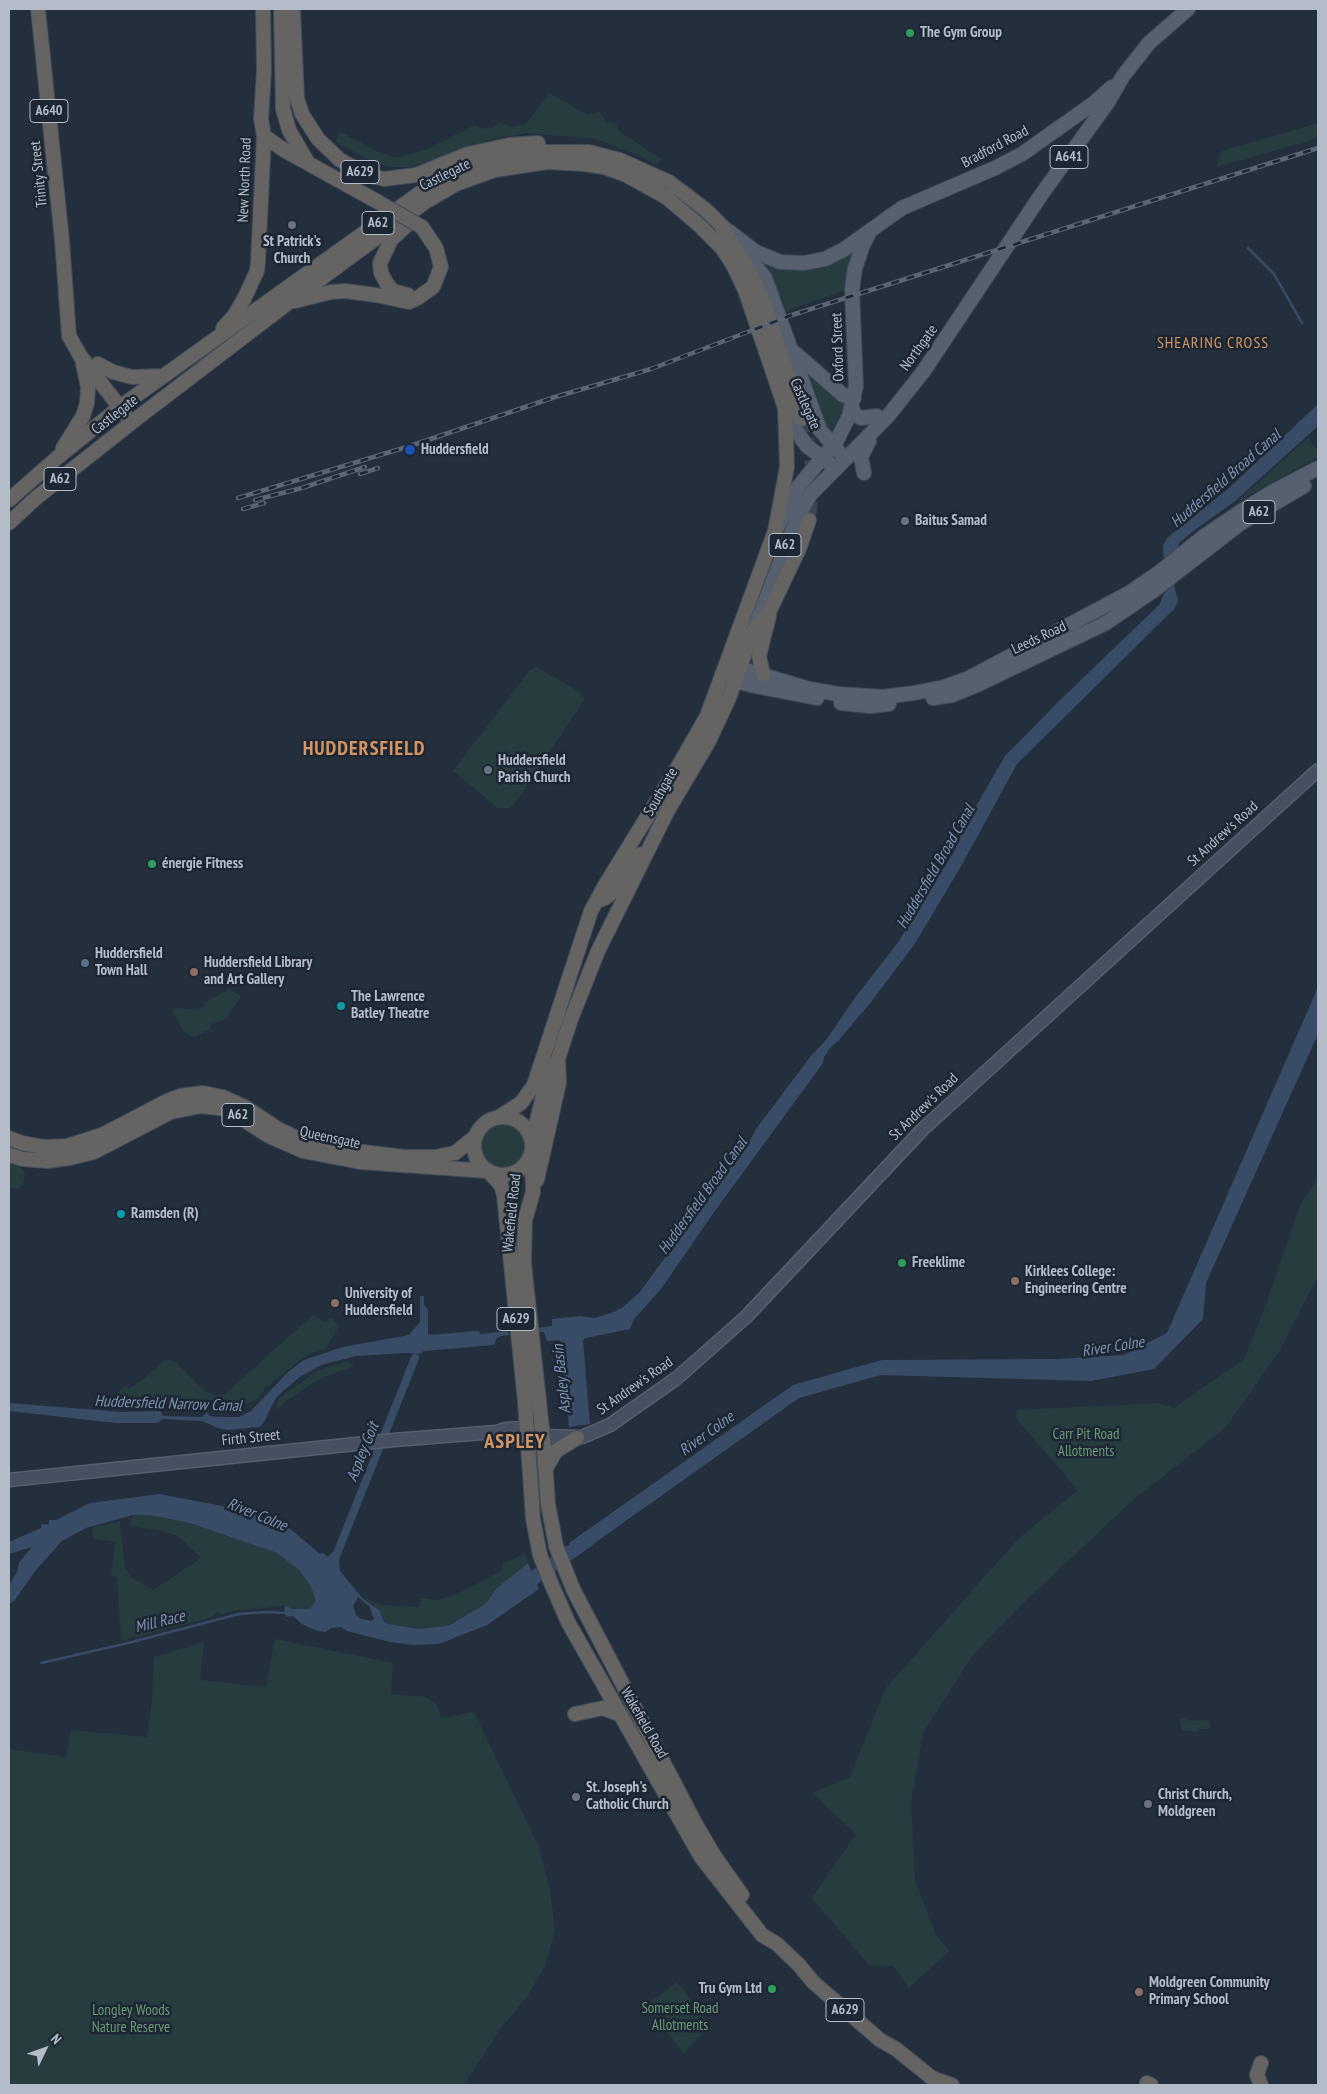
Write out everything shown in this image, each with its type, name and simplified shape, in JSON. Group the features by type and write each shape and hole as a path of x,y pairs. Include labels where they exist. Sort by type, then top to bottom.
{"highway":[{"name":"Trinity Street","path":"38,9 60,214 68,336 81,357 130,411"},
{"name":"New North Road","path":"213,340 234,316 257,271 264,136 261,119 264,79 262,9"},
{"path":"264,136 274,135 279,130 283,109 281,9"},
{"name":"A629","path":"293,9 297,98 302,114 318,139 340,160 367,175 384,178 416,175 468,154 509,145 562,143 589,152"},
{"path":"283,109 289,130 308,163"},
{"name":"A629","path":"264,136 274,144 422,227 436,248 441,268 433,287 420,298"},
{"name":"Castlegate","path":"9,523 130,411 164,376 213,340 427,188 458,171 501,157 527,152 589,152 620,160 670,182 720,224 752,276 763,301 802,419"},
{"name":"Castlegate","path":"9,500 58,457 174,380 204,367 424,202 456,184 515,165 547,162 604,167 626,175 666,196 700,226 722,248 733,265 755,316 785,408"},
{"path":"420,298 400,294 387,284 380,262 383,253 391,240 401,230 476,176"},
{"path":"288,303 331,292 345,291 409,302 420,298"},
{"name":"Trinity Street","path":"67,305 75,331 130,411"},
{"path":"58,457 83,416 87,403 88,387 81,357"},
{"path":"98,364 122,375 141,377 164,376"},
{"name":"Southgate","path":"499,1117 521,1103 534,1085 587,922 706,716 775,531 787,467 785,408"},
{"name":"A62","path":"763,674 759,656 770,610 799,549 810,520"},
{"name":"A62","path":"752,633 770,610"},
{"name":"Southgate","path":"532,1146 548,1076 558,1059 571,1019 613,920 667,812 709,741 729,698 752,633"},
{"path":"613,920 601,897 615,890 633,858 647,851"},
{"name":"A62","path":"533,1192 550,1130 559,1083 558,1059"},
{"name":"Queensgate","path":"9,1138 22,1143 44,1147 67,1146 98,1137 173,1098 203,1093 223,1096 245,1107 278,1129 297,1138 347,1150 404,1157 435,1157 455,1153 475,1137"},
{"name":"Queensgate","path":"9,1155 40,1161 70,1158 94,1152 171,1112 201,1106 227,1109 276,1140 303,1150 360,1162 488,1172"},
{"path":"499,1117 512,1118 522,1124 530,1134 532,1146 526,1164 516,1172 503,1176 488,1172 478,1162 475,1156 475,1137 484,1124 499,1117"},
{"name":"Wakefield Road","path":"532,1146 533,1192 525,1220 523,1254 551,1524 556,1546 566,1574 587,1616 712,1853 746,1901 770,1930 775,1943"},
{"name":"Wakefield Road","path":"488,1172 501,1185 504,1195 527,1433 533,1519 540,1555 576,1637 701,1857 762,1936 775,1943 799,1965 821,1978 877,2026 896,2049 936,2082 952,2085"},
{"path":"546,1469 556,1451 577,1438"},
{"path":"587,1616 587,1631 605,1666 606,1674 602,1683"},
{"path":"575,1714 603,1708 621,1715"},
{"path":"1260,2063 1257,2075 1261,2085"}],"main road":[{"name":"Bradford Road","path":"1014,237 1123,76 1149,42 1188,9"},
{"name":"Bradford Road","path":"871,230 908,205 995,168 1022,154 1094,103 1123,76"},
{"name":"A641","path":"720,224 756,252 786,263 804,263 825,259 843,250 871,230"},
{"name":"Castlegate","path":"720,224 753,260 765,278 820,430 838,455 822,458 809,448 800,437 785,408"},
{"name":"Oxford Street","path":"838,455 856,386 852,290 860,253 871,230"},
{"name":"Northgate","path":"838,455 876,423 913,384 947,338 1014,237"},
{"path":"791,348 800,359 853,403 854,414 876,423 861,457 864,473"},
{"name":"Southgate","path":"752,633 798,516 838,455"},
{"name":"Southgate","path":"775,531 798,487 822,458"},
{"name":"Leeds Road","path":"737,674 797,695 870,706 910,703 952,694 1089,633 1111,620 1203,544 1272,492 1318,468"},
{"name":"Leeds Road","path":"1203,544 1318,479"},
{"name":"Leeds Road","path":"737,674 763,674 809,689 838,694 883,697 944,687 968,678 1071,624 1148,580 1162,577"},
{"path":"722,674 737,674"},
{"name":"St Andrew's Road","path":"543,1436 577,1438 590,1435 610,1424 677,1378 741,1322 923,1129 1318,770"},
{"name":"Firth Street","path":"9,1480 383,1441 496,1432 513,1438 527,1433 543,1436"}],"green space":[{"path":"549,93 588,115 599,111 606,122 615,123 619,131 661,159 657,165 633,153 596,139 526,133 488,140 455,153 409,167 391,167 373,162 336,142 339,131 378,152 394,157 407,155 425,150 475,125 483,129 493,128 498,122 512,127 526,124"},
{"path":"1318,123 1318,138 1216,167 1222,151"},
{"path":"852,249 846,290 785,311 783,301 762,262 778,267"},
{"path":"806,369 846,401 834,427 828,434"},
{"path":"1308,438 1318,451 1318,457 1235,503"},
{"path":"536,667 582,693 585,699 517,801 510,808 498,808 453,771 529,671"},
{"path":"229,989 241,996 227,1018 210,1025 210,1029 194,1037 184,1032 172,1010 177,1008 198,1010 205,1006 204,1003"},
{"path":"503,1122 512,1124 520,1129 525,1137 527,1146 525,1155 520,1163 512,1168 503,1170 494,1168 486,1163 481,1155 479,1146 481,1137 486,1129 494,1124"},
{"path":"9,1164 20,1167 25,1173 23,1184 17,1189 9,1188"},
{"name":"Carr Pit Road Allotments","path":"1318,1178 1318,1276 1280,1350 1226,1427 1133,1500 1019,1607 972,1656 923,1733 911,1802 915,1880 935,1933 949,1951 909,1988 893,1966 869,1965 812,1898 856,1834 812,1793 850,1777 886,1688 1018,1539 1078,1490 1015,1417 1017,1410 1158,1403 1174,1408 1244,1359 1263,1312 1301,1203"},
{"path":"313,1315 325,1322 331,1317 339,1326 326,1349 316,1351 300,1360 265,1388 259,1399 248,1403 238,1401 210,1405 174,1401 105,1403 124,1387 129,1389 142,1380 166,1359 175,1361 205,1391 217,1396 225,1394"},
{"path":"347,1361 354,1366 317,1380 285,1402 279,1409 275,1408 279,1399 319,1370"},
{"path":"133,1515 149,1515 190,1523 277,1553 299,1570 310,1585 316,1600 310,1609 292,1609 285,1605 221,1614 216,1612 212,1617 121,1641 117,1577 111,1576 115,1542 93,1539 93,1527 120,1522 125,1567 132,1578 153,1590 201,1558 178,1536 159,1530 129,1526"},
{"path":"525,1554 528,1563 497,1588 485,1604 446,1626 419,1629 388,1624 376,1608 360,1595 380,1605 419,1607 421,1598 436,1600 457,1594 503,1570 502,1564"},
{"name":"Longley Woods Nature Reserve","path":"275,1639 393,1663 391,1694 425,1697 437,1705 441,1718 474,1712 539,1847 550,1889 555,1930 545,1966 527,1997 501,2028 464,2085 9,2085 9,1749 66,1757 71,1730 147,1737 152,1699 154,1657 204,1642 200,1680 266,1687"},
{"path":"1187,1718 1191,1721 1209,1720 1210,1729 1199,1729 1199,1732 1182,1731 1180,1719"},
{"name":"Somerset Road Allotments","path":"677,1982 710,2025 684,2053 645,2006"}],"water":[{"path":"1318,404 1318,426 1234,502 1179,543 1174,585 1178,601 1175,608 1017,764 960,868 914,945 871,1002 831,1047 824,1057 823,1063 712,1215 661,1289 634,1319 630,1329 585,1338 583,1341 590,1424 569,1427 561,1342 559,1340 547,1341 544,1332 539,1332 538,1328 552,1326 552,1319 581,1316 594,1318 614,1312 623,1307 640,1292 750,1141 756,1129 810,1057 826,1040 854,999 899,941 955,850 962,831 956,824 958,817 968,820 1005,756 1159,605 1165,592 1163,545 1167,538 1228,489"},
{"path":"1318,987 1318,1034 1206,1283 1203,1319 1154,1369 1091,1381 881,1375 799,1398 575,1557 569,1543 793,1385 882,1360 1057,1359 1124,1355 1167,1333"},
{"path":"420,1296 424,1296 424,1305 428,1310 428,1335 478,1331 481,1334 508,1331 509,1335 496,1339 494,1345 424,1351 420,1354 356,1356 321,1365 300,1377 276,1398 263,1424 259,1427 228,1430 202,1421 163,1419 157,1423 116,1423 9,1411 9,1403 123,1412 160,1411 163,1416 202,1417 207,1412 210,1416 239,1417 251,1411 288,1372 304,1360 343,1347 409,1335 420,1322"},
{"path":"160,1494 252,1512 288,1527 320,1554 323,1553 328,1557 332,1552 339,1559 340,1571 362,1598 379,1610 384,1621 388,1624 419,1629 446,1626 453,1623 485,1604 497,1588 528,1563 539,1589 487,1625 439,1644 413,1645 390,1642 347,1631 341,1627 331,1628 325,1632 302,1624 293,1616 287,1617 284,1613 285,1605 292,1609 310,1609 316,1600 310,1585 299,1570 277,1553 190,1523 149,1515 133,1515 86,1528 62,1541 36,1570 14,1601 9,1604 9,1585 17,1572 19,1563 32,1547 9,1554 9,1542 41,1528 42,1524 49,1525 49,1520 56,1520 90,1503","holes":["358,1597 370,1607 374,1620 371,1621 361,1619 356,1615 353,1606"]}],"waterway":[{"path":"1248,248 1274,274 1302,323"},
{"name":"Aspley Goit","path":"336,1556 415,1358"},
{"name":"River Colne","path":"519,1588 588,1540"},
{"name":"Mill Race","path":"41,1663 239,1614 284,1613"}],"tunnel":[{"path":"802,419 811,456 813,476 809,520"}],"railway":[{"path":"238,498 410,446 555,397 651,369 792,315 1318,148"},
{"path":"255,500 302,488 365,467"},
{"path":"360,474 378,468"},
{"path":"243,509 264,503"}],"place":[{"name":"The Gym Group","path":"910,33"},
{"name":"St Patrick's Church","path":"292,225"},
{"name":"Huddersfield","path":"410,450"},
{"name":"Baitus Samad","path":"905,521"},
{"name":"Huddersfield Parish Church","path":"488,770"},
{"name":"énergie Fitness","path":"152,864"},
{"name":"Huddersfield Town Hall","path":"85,963"},
{"name":"Huddersfield Library and Art Gallery","path":"194,972"},
{"name":"The Lawrence Batley Theatre","path":"341,1006"},
{"name":"Ramsden (R)","path":"121,1214"},
{"name":"Freeklime","path":"902,1263"},
{"name":"Kirklees College: Engineering Centre","path":"1015,1281"},
{"name":"University of Huddersfield","path":"335,1303"},
{"name":"St. Joseph's Catholic Church","path":"576,1797"},
{"name":"Christ Church, Moldgreen","path":"1148,1804"},
{"name":"Tru Gym Ltd","path":"772,1989"},
{"name":"Moldgreen Community Primary School","path":"1139,1992"}],"district":[{"name":"SHEARING CROSS","path":"1213,343"},
{"name":"HUDDERSFIELD","path":"364,749"},
{"name":"ASPLEY","path":"515,1442"}],"water label":[{"name":"Huddersfield Broad Canal","path":"1226,479"},
{"name":"Huddersfield Broad Canal","path":"936,867"},
{"name":"Huddersfield Broad Canal","path":"703,1196"},
{"name":"Aspley Basin","path":"562,1379"},
{"name":"Huddersfield Narrow Canal","path":"168,1404"}]}
